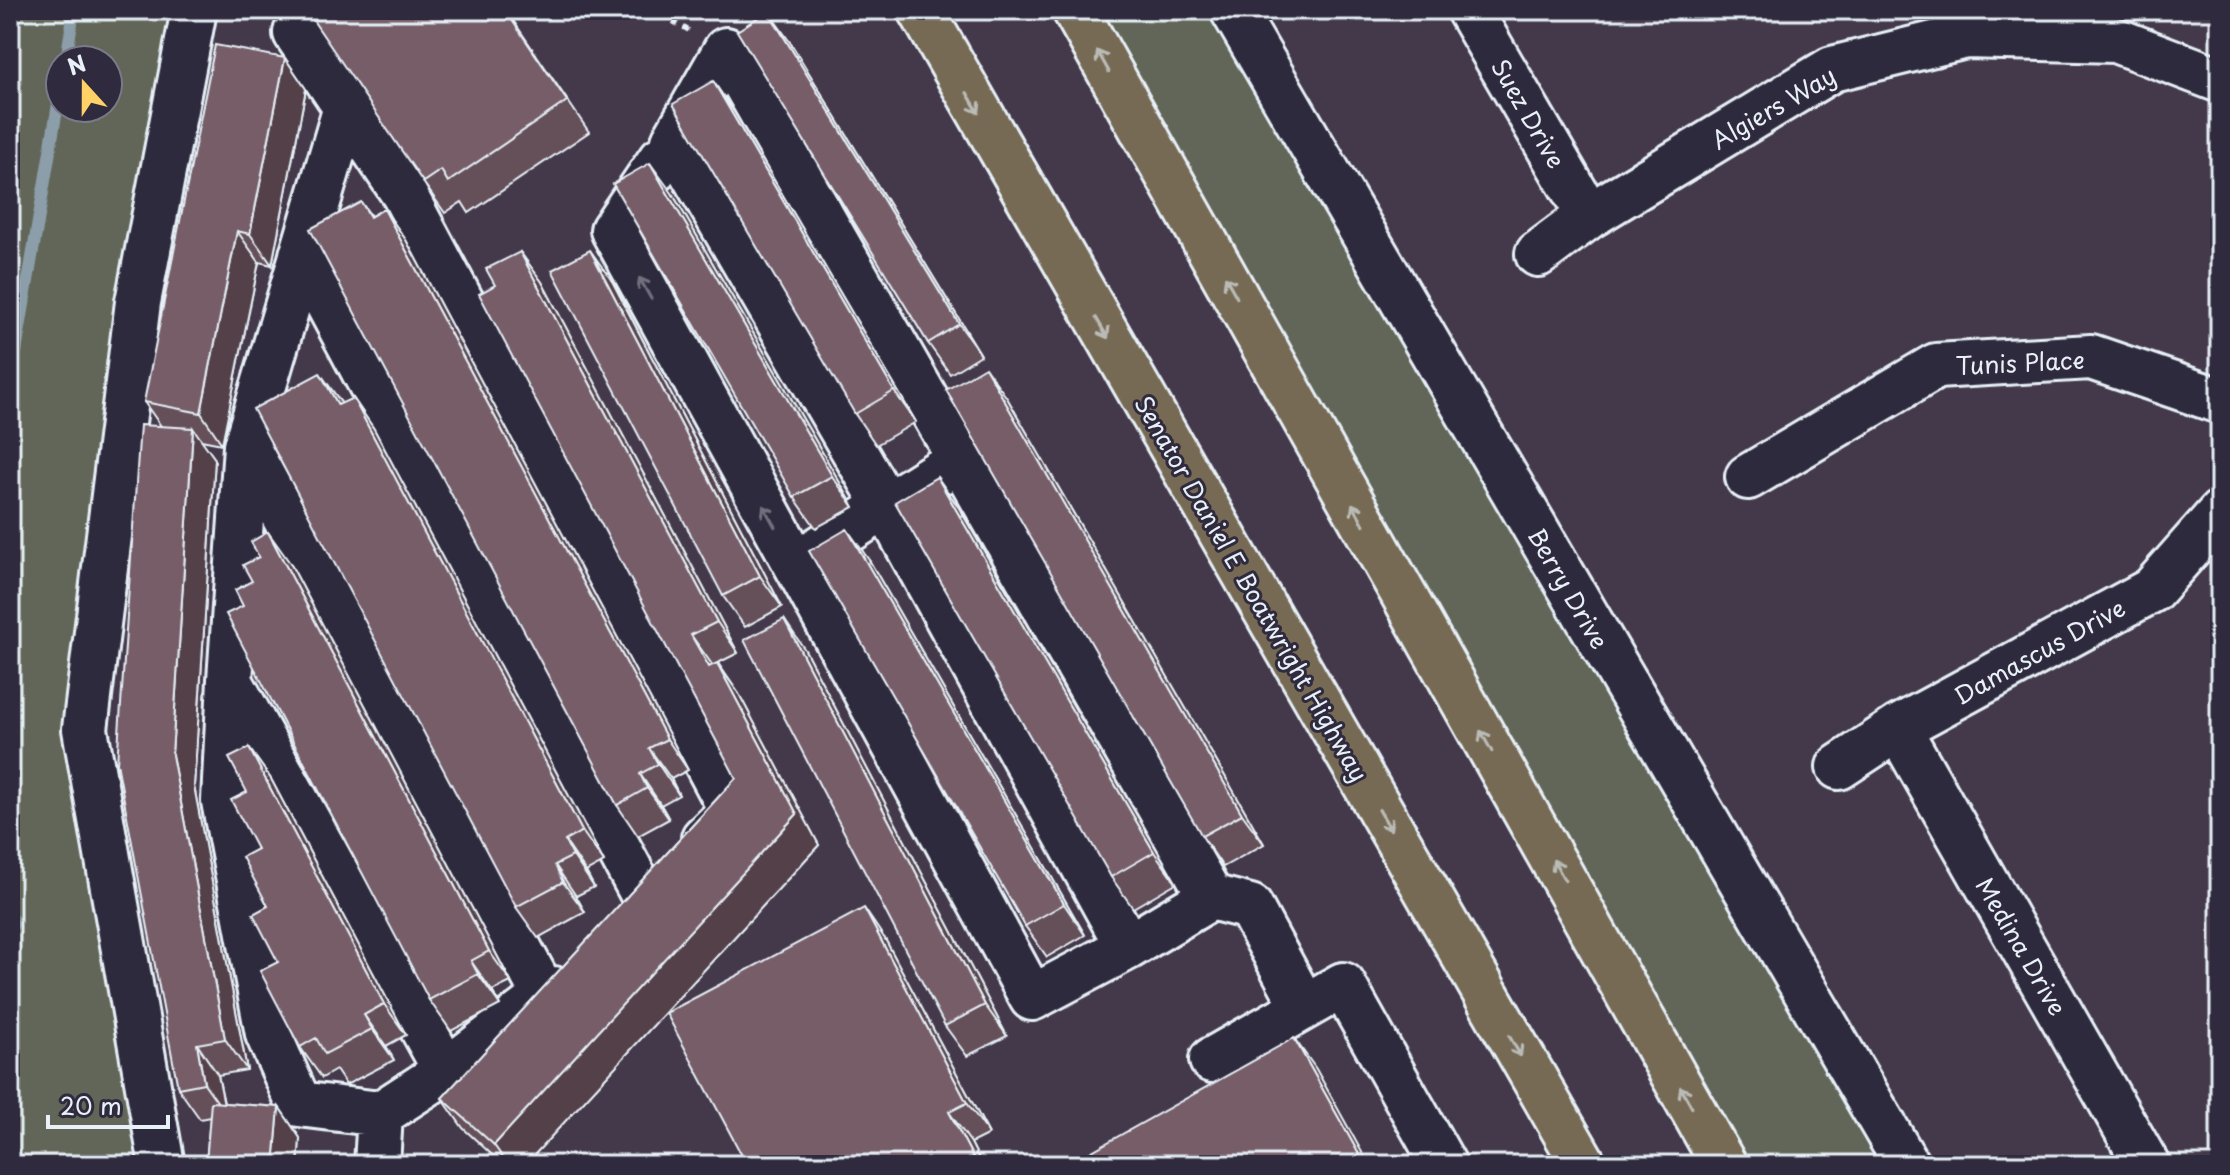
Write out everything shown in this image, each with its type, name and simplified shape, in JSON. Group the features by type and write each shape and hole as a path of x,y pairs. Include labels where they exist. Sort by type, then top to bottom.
{"highway":[{"path":"912,10 949,61"},
{"name":"Senator Daniel E Boatwright Highway","path":"921,10 1584,1165"},
{"path":"1075,10 1724,1165"}],"street":[{"path":"162,1165 85,729 138,302 194,10"},
{"name":"Berry Drive","path":"1233,10 1907,1165"},
{"name":"Suez Drive","path":"1469,10 1589,216"},
{"path":"296,33 404,194 732,811 612,931"},
{"name":"Algiers Way","path":"1538,254 1589,216 1832,69 1966,36 2115,40 2220,80"},
{"path":"1211,897 726,50 674,141 613,230 1032,998 1128,947 1211,897 1250,907 1304,1007"},
{"path":"346,107 246,446 224,801 268,1034 299,1104 380,1114 446,1071 546,998 579,965"},
{"path":"674,141 886,506 1128,947"},
{"path":"302,255 645,898"},
{"name":"Tunis Place","path":"1748,477 1936,366 2091,357 2220,401"},
{"path":"246,446 546,998"},
{"path":"796,564 960,459"},
{"name":"Damascus Drive","path":"1839,767 1898,728 2152,590 2220,513"},
{"path":"230,680 446,1071"},
{"name":"Medina Drive","path":"1898,728 2147,1165"},
{"path":"1212,1060 1343,985 1444,1165"},
{"path":"377,1165 380,1114"}],"green space":[{"path":"10,10 194,10 85,729 162,1165 10,1165"},
{"path":"1075,10 1233,10 1907,1165 1724,1165"}],"building":[{"path":"306,10 505,10 567,101 448,182 441,170 423,182"},
{"path":"768,11 959,324 928,343 737,31"},
{"path":"215,45 285,58 250,234 237,231 201,413 144,402"},
{"path":"713,81 894,391 855,414 673,104"},
{"path":"650,163 832,476 794,497 613,184"},
{"path":"361,202 370,217 384,209 667,739 649,748 658,764 640,774 647,788 617,805 310,229"},
{"path":"590,250 760,576 723,596 552,270"},
{"path":"520,252 717,622 691,635 709,667 717,663 797,814 494,1145 442,1098 736,778 479,294 495,285 486,269"},
{"path":"985,367 1242,814 1202,836 946,390"},
{"path":"320,373 338,405 353,398 582,831 565,841 573,856 555,865 563,882 516,907 253,409"},
{"path":"140,425 193,428 172,755 225,1039 197,1044 204,1083 178,1088 117,763"},
{"path":"937,477 1154,852 1111,877 895,502"},
{"path":"847,529 1064,904 1025,926 809,551"},
{"path":"268,532 489,951 471,961 478,974 429,1000 226,614 243,606 235,590 252,581 243,565 259,557 251,542"},
{"path":"784,619 985,1005 945,1026 744,640"},
{"path":"249,748 384,1004 364,1015 372,1029 325,1054 316,1038 300,1047 260,971 278,962 253,914 268,906 242,857 257,849 231,800 247,792 229,758"},
{"path":"864,908 967,1103 949,1112 977,1165 747,1165 666,1013"},
{"path":"1294,1038 1365,1165 1067,1165"},
{"path":"211,1102 279,1107 274,1165 206,1163"}],"waterway":[{"path":"69,44 74,10"},
{"path":"10,387 55,124"},
{"path":"10,915 13,925 10,930"}]}
